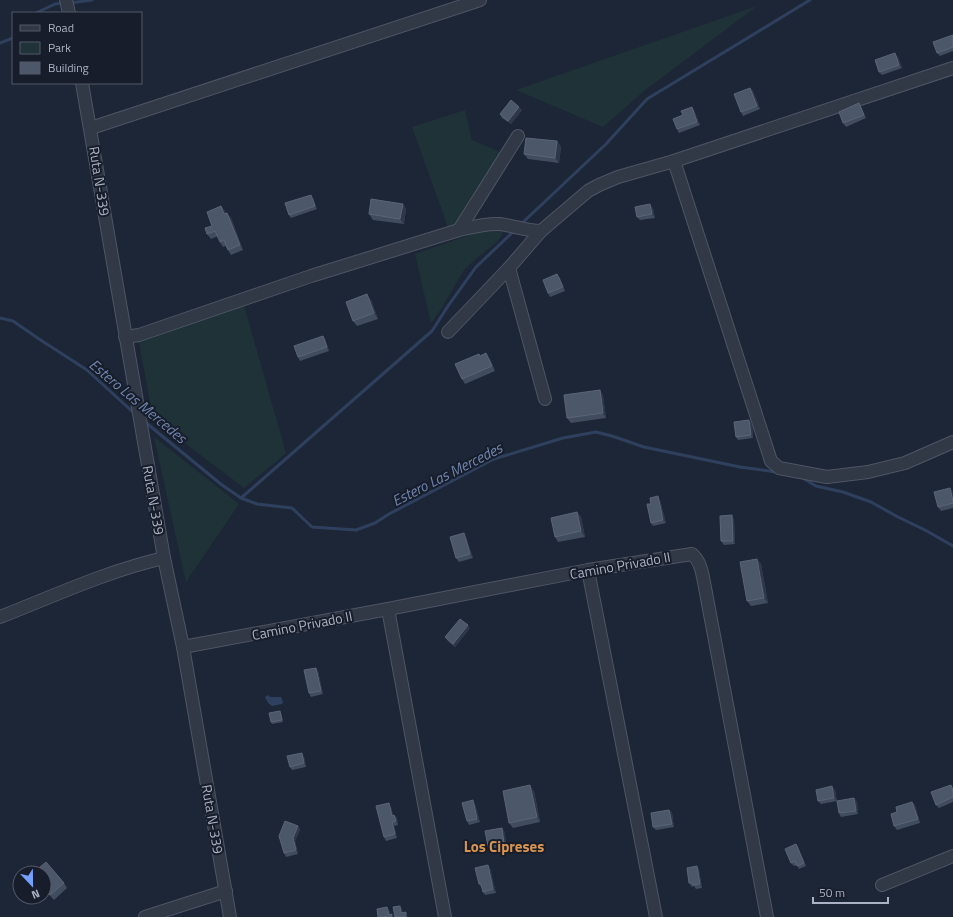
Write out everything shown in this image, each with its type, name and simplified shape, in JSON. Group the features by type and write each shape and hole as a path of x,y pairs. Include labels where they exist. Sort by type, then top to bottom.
{"street":[{"path":"66,0 69,12"},
{"path":"91,128 480,0"},
{"path":"448,332 509,268 541,231 588,191 599,184 674,161 953,68"},
{"name":"Ruta N-339","path":"82,84 164,558 183,647 230,917"},
{"path":"459,230 518,136"},
{"path":"674,161 771,460 779,468 827,477 868,472 905,462 953,442"},
{"path":"126,337 139,335 311,276 459,230 480,225 500,224 531,231 541,231"},
{"path":"509,268 545,399"},
{"name":"Camino Privado II","path":"183,647 588,570 692,554 697,558 703,577 766,917"},
{"path":"0,617 100,577 142,563 164,558"},
{"path":"588,570 656,917"},
{"path":"388,609 445,917"},
{"path":"882,885 953,856"},
{"path":"146,917 226,891"}],"green space":[{"path":"757,6 644,91 603,127 516,90"},
{"path":"465,110 472,140 500,152 502,165 466,221 448,227 412,127"},
{"path":"501,227 502,235 497,242 464,270 431,323 415,254 481,231"},
{"path":"243,302 286,453 244,488 153,419 138,336"},
{"path":"154,437 239,504 186,582"}],"water":[{"path":"268,695 270,697 281,697 283,702 282,704 272,706 268,703 265,697"}],"building":[{"path":"953,35 953,47 937,53 933,42"},
{"path":"895,53 899,65 879,72 875,60"},
{"path":"750,88 757,106 741,112 734,94"},
{"path":"511,100 519,107 508,121 500,114"},
{"path":"859,103 864,115 843,123 839,112"},
{"path":"692,107 697,122 677,129 673,119 683,115 681,111"},
{"path":"526,138 557,141 555,158 524,154"},
{"path":"311,195 315,206 289,215 285,203"},
{"path":"371,199 403,204 400,219 369,214"},
{"path":"650,204 652,214 637,217 635,207"},
{"path":"221,206 224,214 227,213 240,245 228,250 224,240 220,242 215,231 207,234 205,228 212,226 207,212"},
{"path":"557,274 563,287 548,293 543,280"},
{"path":"367,294 374,313 353,321 346,302"},
{"path":"323,336 327,347 298,357 294,346"},
{"path":"486,353 492,366 462,379 455,364 479,354 480,356"},
{"path":"600,390 603,413 567,418 564,395"},
{"path":"749,420 751,435 736,437 734,422"},
{"path":"950,488 953,503 938,507 934,492"},
{"path":"658,496 663,520 651,523 647,504 651,504 650,498"},
{"path":"577,512 581,531 555,537 551,518"},
{"path":"732,515 733,541 721,541 720,516"},
{"path":"464,533 470,554 456,558 450,537"},
{"path":"757,559 764,598 747,601 740,562"},
{"path":"460,619 468,625 453,644 445,637"},
{"path":"316,668 321,691 309,693 304,670"},
{"path":"280,711 282,720 271,722 269,713"},
{"path":"302,753 304,763 290,767 287,756"},
{"path":"530,785 537,817 509,823 503,791"},
{"path":"951,785 953,797 936,805 931,792"},
{"path":"832,786 834,798 818,801 816,790"},
{"path":"854,798 856,811 839,813 837,801"},
{"path":"473,800 477,819 467,821 462,803"},
{"path":"912,802 918,819 894,826 891,814 897,812 896,807"},
{"path":"389,803 392,816 394,815 396,821 392,822 395,834 384,837 376,806"},
{"path":"669,810 672,824 653,827 651,813"},
{"path":"285,821 298,826 293,838 296,850 284,853 279,836"},
{"path":"502,828 504,843 488,846 485,831"},
{"path":"796,844 804,863 797,866 795,861 791,863 785,849"},
{"path":"488,865 493,889 483,892 481,884 479,884 475,868"},
{"path":"697,866 700,884 693,885 693,883 689,883 687,868"},
{"path":"52,869 64,883 52,893"},
{"path":"400,906 401,913 406,912 406,917 395,917 393,907"},
{"path":"387,907 389,915 392,914 392,917 378,917 377,909"}],"waterway":[{"path":"70,3 92,0"},
{"path":"520,225 606,144 647,99 810,0"},
{"path":"38,12 55,4 64,3"},
{"path":"0,43 12,38"},
{"path":"241,498 432,331 476,267 514,231"},
{"name":"Estero Las Mercedes","path":"0,318 13,321 87,370 134,413"},
{"name":"Estero Las Mercedes","path":"145,422 222,485 241,498 257,504 292,508 312,527 356,530 375,523 389,514 494,459 563,438 596,432 644,447 740,467 776,472"},
{"name":"Estero Las Mercedes","path":"801,477 816,486 843,492 871,502 953,546"}],"district":[{"name":"Los Cipreses","path":"504,846"}]}
